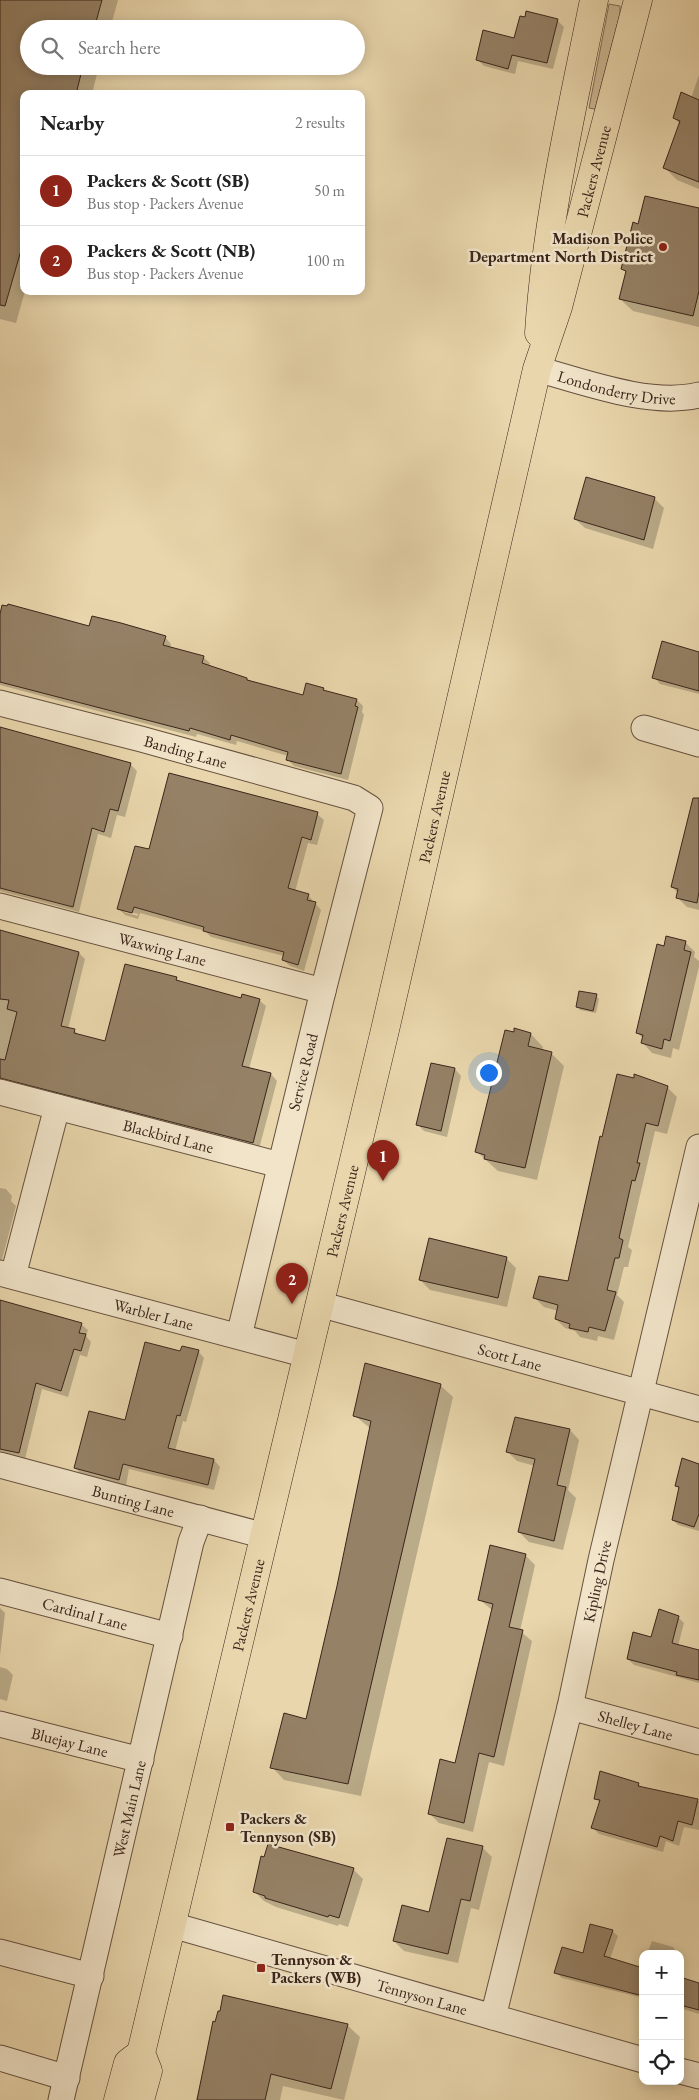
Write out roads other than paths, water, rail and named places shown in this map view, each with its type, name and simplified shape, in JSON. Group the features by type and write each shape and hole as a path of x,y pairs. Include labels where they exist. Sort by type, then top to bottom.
{"main road":[{"name":"Packers Avenue","path":"537,369 542,288 564,154 594,0"},
{"name":"Packers Avenue","path":"140,2100 148,2071 141,2052 265,1536 537,369 558,308 638,0"},
{"name":"Packers Avenue","path":"118,2100 128,2063 141,2052"}],"street":[{"name":"Londonderry Drive","path":"537,369 635,393 668,398 699,394"},
{"name":"Banding Lane","path":"0,703 141,739 354,798 370,808"},
{"path":"644,728 699,744"},
{"name":"Service Road","path":"239,1336 370,808"},
{"name":"Waxwing Lane","path":"0,906 323,992"},
{"name":"Blackbird Lane","path":"0,1092 280,1165"},
{"path":"7,1274 57,1107"},
{"name":"Kipling Drive","path":"493,2017 570,1707 601,1560 699,1147"},
{"name":"Warbler Lane","path":"7,1274 307,1354"},
{"name":"Scott Lane","path":"319,1304 699,1409"},
{"name":"Bunting Lane","path":"0,1465 265,1536"},
{"name":"West Main Lane","path":"64,2089 191,1542 200,1518"},
{"name":"Cardinal Lane","path":"0,1591 170,1636"},
{"name":"Shelley Lane","path":"570,1707 699,1742"},
{"name":"Bluejay Lane","path":"0,1724 141,1760"},
{"name":"Tennyson Lane","path":"172,1925 639,2059"},
{"path":"0,1952 91,1976"},
{"path":"0,2058 64,2089"},
{"path":"684,2072 699,2076"}],"place":[{"name":"Madison Police Department North District","path":"663,247"},
{"name":"Packers & Scott (SB)","path":"383,1181"},
{"name":"Packers & Scott (NB)","path":"292,1304"},
{"name":"Packers & Tennyson (SB)","path":"230,1827"},
{"name":"Tennyson & Packers (WB)","path":"261,1968"}]}
